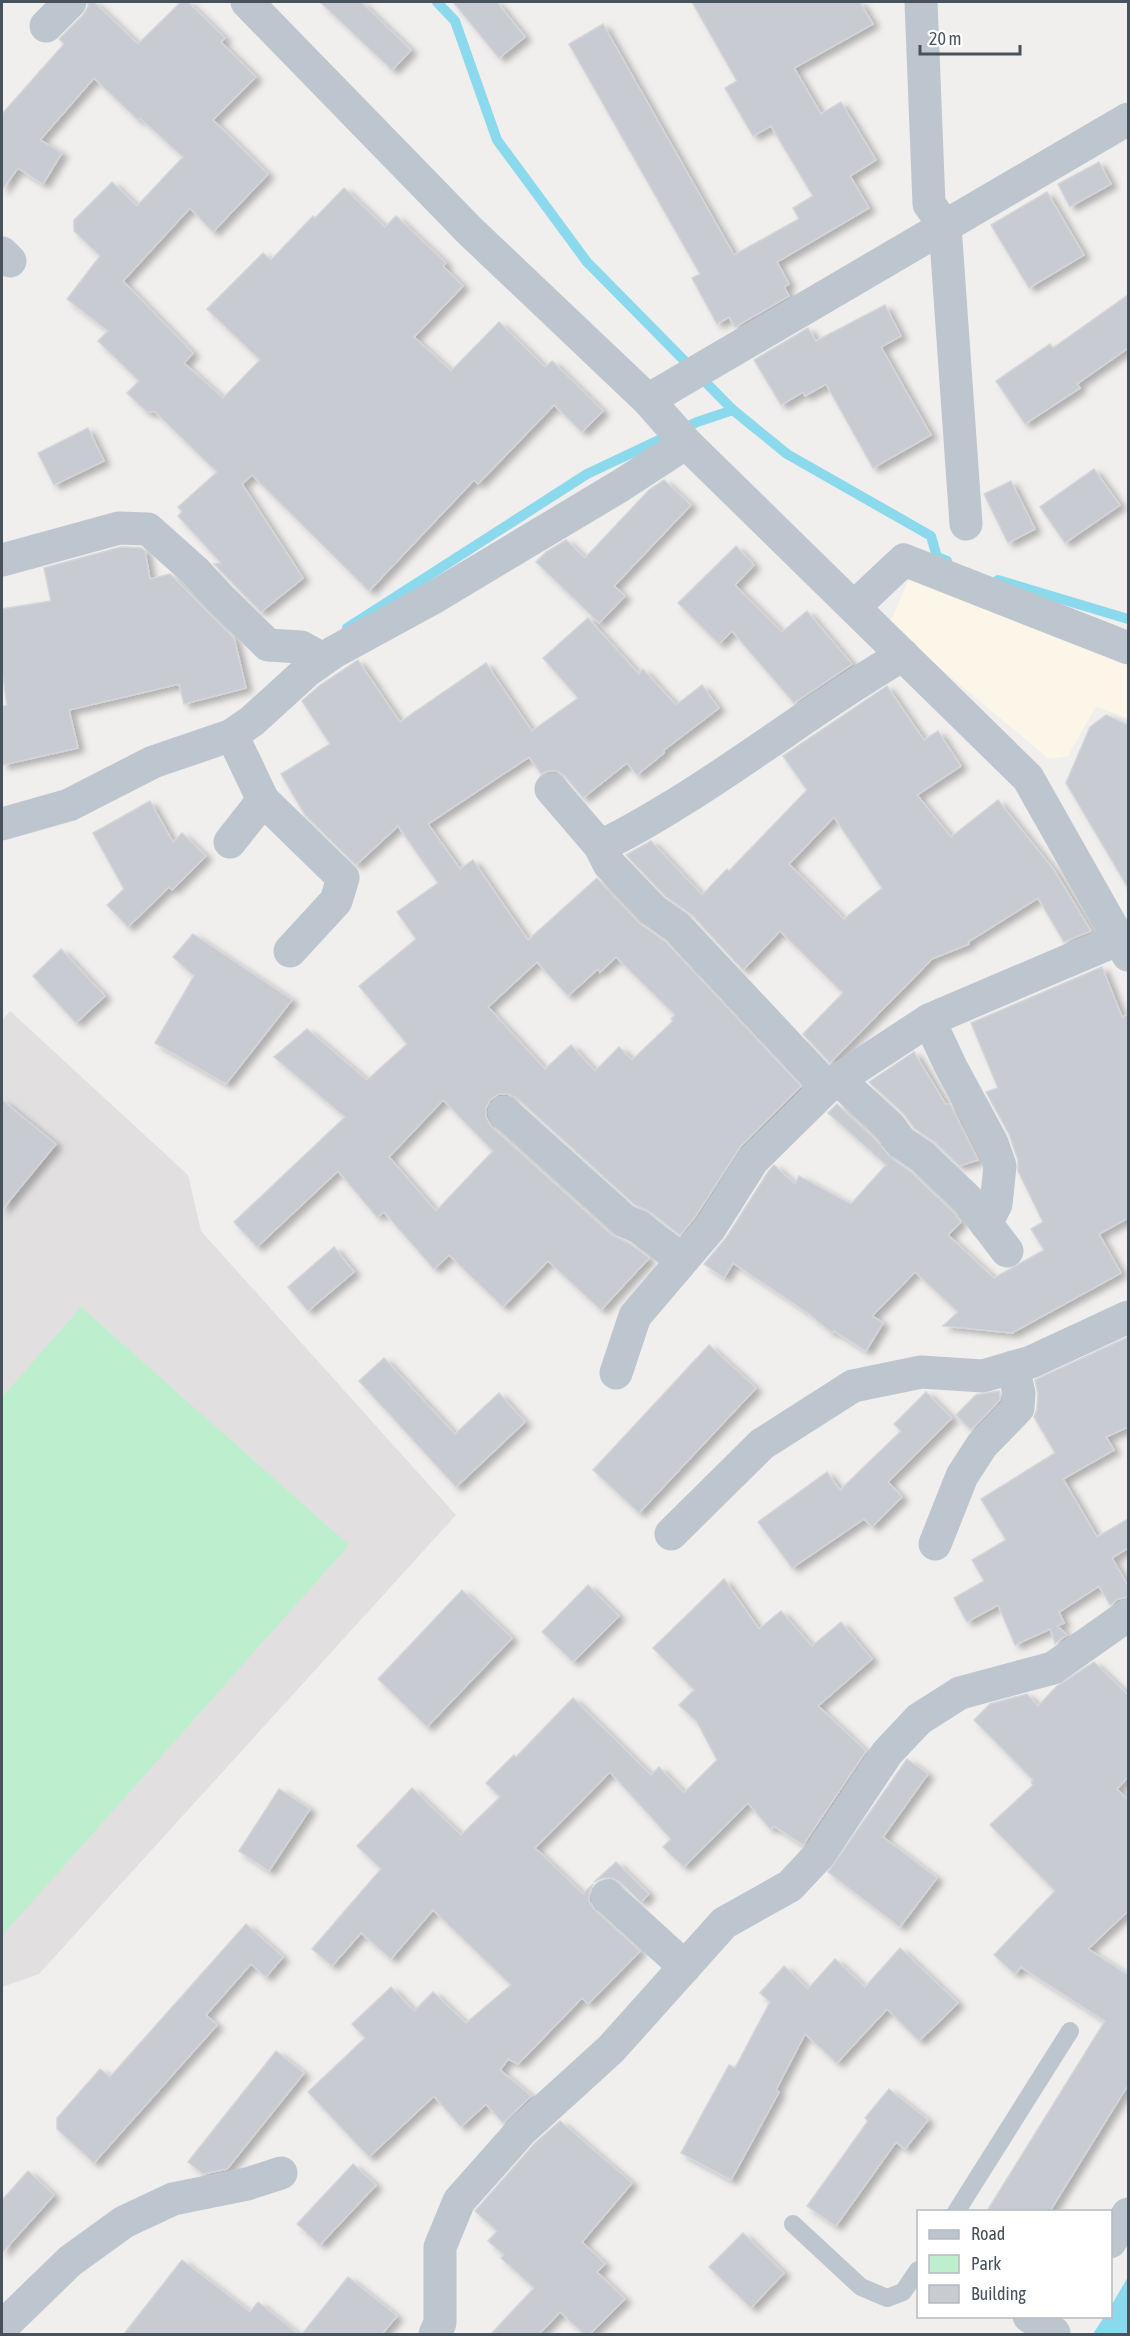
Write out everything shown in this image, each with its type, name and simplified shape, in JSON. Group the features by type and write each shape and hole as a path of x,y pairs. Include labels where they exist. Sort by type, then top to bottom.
{"street":[{"path":"46,26 70,2"},
{"path":"247,2 470,231 648,400 680,435 1029,778 1124,947 929,1020 832,1083 753,1160 710,1228 635,1316 616,1373"},
{"path":"921,2 929,204 945,226 966,524"},
{"path":"648,400 1128,119"},
{"path":"2,824 69,805 153,762 232,735 252,721 276,698 313,654 433,598 620,486 680,435"},
{"path":"2,560 119,528 147,529 195,571 268,645 313,654"},
{"path":"854,607 904,560 1128,648"},
{"path":"600,846 627,834 708,784 863,678 903,655"},
{"path":"232,735 263,800 343,878 336,901 290,951"},
{"path":"551,789 600,846 609,864 653,910 678,928 832,1083 890,1127 901,1142 922,1157 968,1200 1007,1251"},
{"path":"230,842 263,800"},
{"path":"929,1020 951,1067 992,1143 1000,1166 996,1204 986,1224"},
{"path":"504,1112 626,1221 639,1227 682,1260"},
{"path":"671,1534 762,1444 853,1386 921,1372 983,1376 1031,1362 1128,1317"},
{"path":"935,1544 962,1476 982,1445 1018,1408 1019,1393 1013,1367"},
{"path":"435,2334 440,2323 440,2247 459,2201 522,2130 611,2049 724,1923 790,1886 819,1855 887,1753 919,1719 960,1693 1053,1668 1128,1615"},
{"path":"607,1896 685,1967"},
{"path":"2,2327 70,2261 124,2222 173,2199 247,2184 281,2173"},
{"path":"1112,2239 1128,2214"}],"lane":[{"path":"957,2210 1070,2031"},
{"path":"793,2224 861,2287 887,2298 903,2292 917,2271"}],"shaded area":[{"path":"911,575 1128,660 1128,719 1096,706 1068,756 1049,759 889,625"},
{"path":"10,1011 188,1175 201,1231 456,1515 39,1974 2,1987 2,1021"}],"green space":[{"path":"81,1307 349,1545 2,1936 2,1397"}],"water":[{"path":"1128,2277 1128,2334 1093,2334 1103,2318 1112,2318 1112,2304"}],"building":[{"path":"88,2 94,2 138,44 181,2 188,2 225,38 221,42 256,77 213,120 268,174 213,232 190,208 123,281 193,353 184,363 223,398 260,360 207,309 263,253 271,260 313,216 315,218 344,188 385,227 396,216 446,263 443,266 463,286 414,337 451,371 499,322 545,367 552,361 603,411 582,432 554,405 478,484 474,480 369,591 252,475 242,484 303,578 261,612 214,564 221,563 178,516 182,512 178,507 217,472 155,412 147,412 127,393 139,381 98,341 108,331 67,299 100,256 74,231 74,220 112,182 137,206 183,157 140,118 138,120 94,78 40,140 62,153 43,184 18,168 2,190 2,114 64,44 59,39 83,15"},
{"path":"320,2 361,2 411,50 392,70"},
{"path":"453,2 497,2 525,37 499,58"},
{"path":"692,2 860,2 873,24 794,68 821,114 841,102 876,160 850,176 869,208 777,262 789,284 784,287 789,296 735,327 729,317 717,324 692,278 700,274 569,44 603,24 734,255 799,219 793,208 813,196 771,126 753,136 725,88 737,81"},
{"path":"1099,162 1111,184 1070,207 1058,184"},
{"path":"1047,192 1084,255 1029,288 991,225"},
{"path":"1128,295 1128,348 1077,384 1080,388 1025,424 996,381 1050,344 1053,348"},
{"path":"885,305 901,336 881,347 931,435 873,468 826,384 805,396 803,392 781,405 754,360 808,328 816,341"},
{"path":"88,428 104,461 54,485 38,453"},
{"path":"1094,469 1120,505 1065,543 1040,507"},
{"path":"664,480 691,505 614,586 625,596 599,623 536,562 546,552 566,540 585,558 649,490"},
{"path":"1011,481 1035,529 1008,543 984,494"},
{"path":"736,546 754,565 735,585 782,632 807,611 852,664 794,703 732,631 719,644 678,603"},
{"path":"121,547 141,548 145,551 150,579 170,574 234,638 246,688 184,704 179,684 69,710 78,748 2,765 2,707 7,705 2,672 2,609 51,601 44,568"},
{"path":"588,618 639,674 643,669 676,705 702,685 719,708 664,750 664,753 637,775 627,763 583,798 565,776 557,771 541,774 529,757 428,824 460,869 473,860 528,940 597,878 639,923 666,942 801,1086 740,1147 695,1217 680,1235 650,1212 635,1205 517,1098 508,1094 499,1094 490,1100 486,1108 486,1117 491,1126 612,1235 629,1243 649,1258 601,1310 548,1261 503,1307 449,1255 434,1269 384,1212 377,1217 338,1171 257,1247 234,1222 345,1117 274,1057 307,1029 367,1080 407,1044 359,986 416,939 397,912 438,883 398,826 356,865 305,815 281,774 330,744 302,701 319,686 358,660 400,722 486,663 532,731 578,698 543,658","holes":["616,957 675,1015 671,1019 673,1021 632,1060 619,1047 595,1071 571,1045 545,1069 488,1007 537,962 568,996 598,969 600,972","443,1100 493,1151 436,1211 389,1157"]},
{"path":"887,686 924,740 938,731 961,766 917,795 951,837 998,800 1054,870 1091,931 1064,942 1038,898 968,942 969,944 932,959 830,1063 803,1034 843,993 780,931 743,970 692,915 665,896 626,855 651,841 702,895 727,869 729,871 807,790 783,756","holes":["834,817 882,888 844,919 789,864"]},
{"path":"1106,715 1128,725 1128,888 1066,783 1090,727"},
{"path":"150,801 173,842 182,833 206,856 172,890 169,887 128,927 107,905 124,889 93,833"},
{"path":"193,934 292,1000 226,1084 155,1043 194,976 173,957"},
{"path":"61,949 105,996 76,1023 33,976"},
{"path":"1102,967 1122,1017 1128,1014 1128,1218 1099,1234 1121,1273 1012,1333 943,1326 958,1312 915,1272 872,1316 883,1323 866,1351 834,1331 832,1333 808,1313 733,1263 724,1278 704,1264 726,1238 774,1165 795,1184 799,1176 851,1204 886,1165 828,1113 837,1104 876,1140 890,1157 911,1172 954,1213 961,1222 948,1235 994,1278 1044,1250 1031,1229 1043,1222 1018,1171 1018,1160 1009,1134 986,1092 998,1088 971,1023"},
{"path":"914,1052 946,1105 950,1104 978,1160 959,1166 936,1143 914,1128 903,1113 869,1082"},
{"path":"2,1100 56,1144 2,1210"},
{"path":"334,1247 354,1272 308,1311 288,1287"},
{"path":"1128,1337 1128,1427 1106,1437 1114,1450 1063,1479 1097,1537 1128,1519 1128,1548 1112,1558 1128,1586 1128,1597 1118,1599 1110,1605 1099,1586 1059,1612 1064,1623 1057,1626 1067,1635 1055,1643 1050,1629 1015,1645 998,1605 967,1622 954,1598 984,1581 972,1560 1006,1540 981,1499 1055,1453 1034,1417 1038,1394 1035,1380"},
{"path":"709,1345 756,1388 639,1513 593,1470"},
{"path":"384,1358 455,1434 499,1393 525,1422 456,1487 359,1381"},
{"path":"999,1391 1000,1400 971,1430 956,1415 976,1395"},
{"path":"926,1392 952,1418 888,1482 902,1497 872,1527 864,1519 792,1568 758,1522 827,1472 840,1490 901,1431 894,1424"},
{"path":"724,1579 759,1629 781,1611 812,1646 841,1622 872,1659 818,1706 866,1751 803,1845 774,1826 770,1829 748,1803 684,1867 663,1847 671,1839 610,1772 535,1848 583,1894 593,1884 589,1893 589,1901 594,1909 640,1951 588,2004 582,1998 518,2064 508,2059 500,2070 531,2096 503,2123 486,2104 461,2127 434,2096 369,2157 308,2092 365,2038 352,2024 391,1987 414,2011 433,1992 466,2023 511,1985 433,1910 391,1959 361,1933 332,1966 312,1949 381,1869 357,1846 412,1788 461,1835 500,1797 486,1783 514,1755 516,1757 573,1698 651,1775 659,1767 684,1793 717,1760 697,1722 679,1705 694,1690 653,1648"},
{"path":"588,1585 619,1616 573,1662 542,1632"},
{"path":"462,1590 512,1638 427,1727 378,1679"},
{"path":"1094,1662 1128,1695 1128,1777 1117,1789 1128,1800 1128,1911 1088,1949 1128,1975 1128,2085 1051,2210 988,2210 1105,2021 1021,1967 1015,1974 994,1955 1055,1891 990,1825 1033,1785 1031,1782 1033,1780 974,1720 990,1704 1027,1694 1038,1706 1057,1686"},
{"path":"907,1759 928,1774 883,1837 937,1878 900,1927 828,1872"},
{"path":"279,1789 310,1809 269,1871 239,1851"},
{"path":"616,1862 649,1894 641,1902 620,1882 612,1878 602,1878 594,1882"},
{"path":"246,1924 283,1957 266,1977 251,1964 206,2015 217,2025 94,2163 57,2129 57,2118 100,2069 110,2077"},
{"path":"900,1948 958,2003 919,2041 887,2009 837,2063 805,2034 776,2090 779,2092 731,2180 681,2153 729,2065 735,2068 770,2002 760,1993 784,1966 808,1989 835,1959 865,1987"},
{"path":"276,2051 304,2073 227,2169 203,2174 188,2162"},
{"path":"889,2089 928,2120 905,2149 896,2142 836,2226 807,2206 868,2121 865,2118"},
{"path":"560,2121 632,2183 582,2242 605,2264 597,2272 625,2299 590,2334 584,2334 560,2312 539,2334 491,2334 534,2288 501,2258 504,2255 488,2241 497,2231 475,2211 535,2143"},
{"path":"353,2164 376,2185 320,2245 297,2224"},
{"path":"28,2171 54,2195 2,2253 2,2200"},
{"path":"743,2233 784,2273 751,2308 709,2267"},
{"path":"182,2260 250,2312 258,2302 298,2334 124,2334"},
{"path":"348,2277 397,2316 382,2334 302,2334"}],"waterway":[{"path":"437,2 455,21 497,140 587,262 733,410 787,454 931,536 937,557 947,561"},
{"path":"347,628 587,474 697,422 733,410"},
{"path":"998,580 1128,619"}]}
